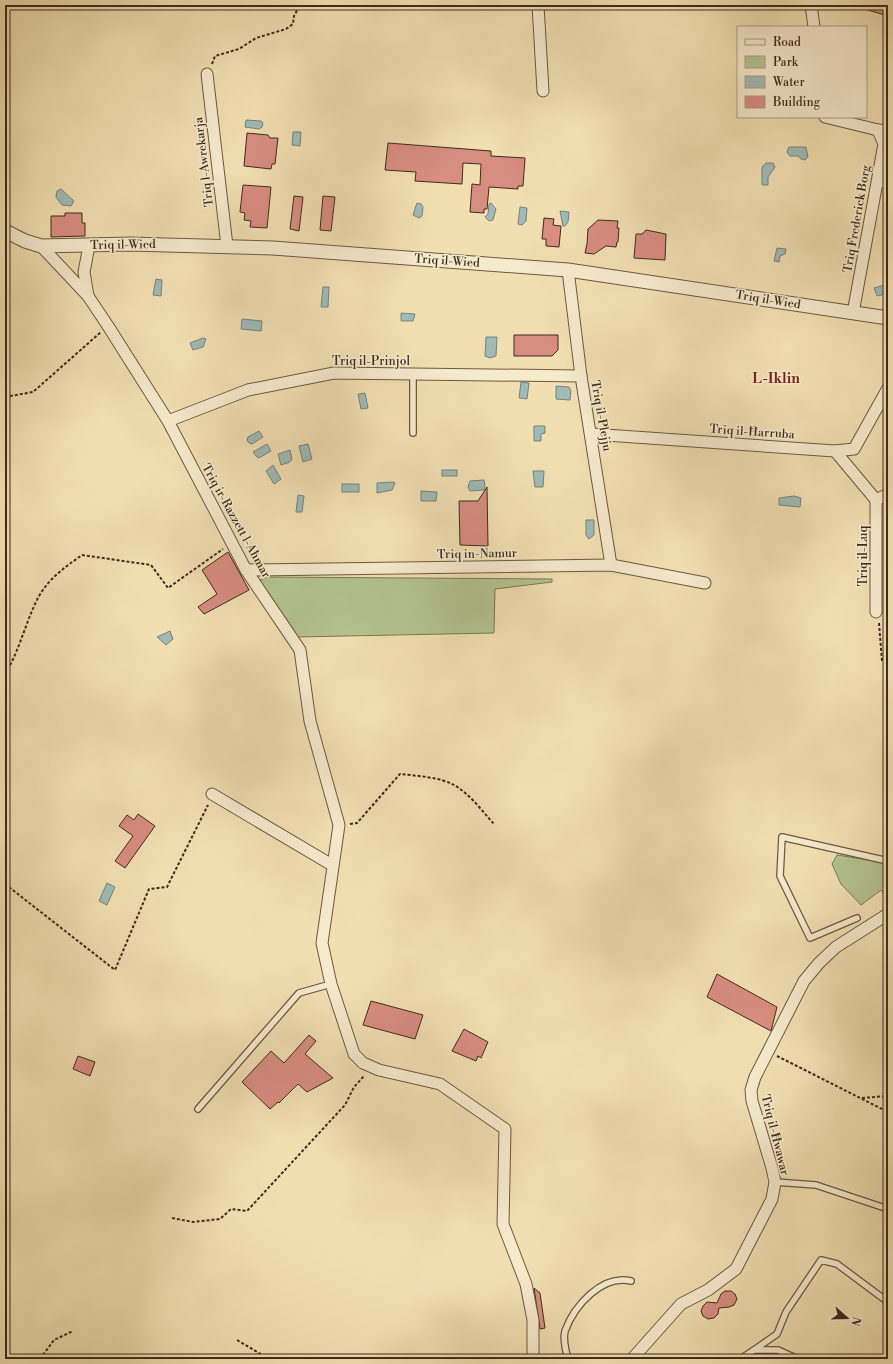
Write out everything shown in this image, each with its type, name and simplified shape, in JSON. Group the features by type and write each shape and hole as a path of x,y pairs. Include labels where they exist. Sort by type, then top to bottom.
{"street":[{"path":"538,5 543,91"},
{"path":"811,5 814,26"},
{"name":"Triq l-Awrekarja","path":"207,74 227,246"},
{"path":"829,118 883,130"},
{"name":"Triq Frederick Borg","path":"853,313 884,144 883,130"},
{"name":"Triq il-Wied","path":"5,231 25,241 41,246 131,244 227,246 568,270 888,318"},
{"name":"Triq ir-Razzett l-Aħmar","path":"41,246 88,296 108,326 168,421 246,570 300,650 310,721 339,825 322,942 331,984 354,1054 363,1063 375,1068 440,1084 504,1129 503,1224 526,1284 533,1320 532,1359"},
{"name":"Triq ir-Razzett l-Aħmar","path":"88,296 84,272 89,246"},
{"name":"Triq il-Plejju","path":"568,270 581,376 611,565"},
{"name":"Triq il-Prinjol","path":"168,421 248,390 334,373 581,376"},
{"name":"Triq il-Ħarruba","path":"591,434 834,451 854,449 888,388"},
{"path":"834,451 876,500 888,494"},
{"name":"Triq il-Luq","path":"876,500 876,612"},
{"name":"Triq in-Namur","path":"246,570 611,565 705,584"},
{"path":"212,794 332,865"},
{"name":"Triq il-Ħwawar","path":"632,1359 681,1304 708,1290 736,1269 772,1199 774,1182 772,1168 752,1101 751,1090 755,1077 804,981 819,963 836,947 888,914"}],"lane":[{"path":"877,183 888,186"},
{"path":"412,433 413,374"},
{"path":"857,918 810,938 780,876 782,837 888,861"},
{"path":"198,1109 298,993 331,984"},
{"path":"774,1182 816,1185 888,1209"},
{"path":"740,1359 776,1334 786,1312 821,1260 837,1264 888,1302"},
{"path":"568,1359 564,1333 577,1307 598,1288 620,1278 631,1281"},
{"path":"754,1350 778,1350 798,1359"}],"path":[{"path":"207,74 215,56 239,49 256,38 286,30 293,24 294,16 300,5"},
{"path":"5,397 33,392 108,326"},
{"path":"5,674 14,660 39,598 57,574 82,555 151,565 168,588 232,543"},
{"path":"876,612 880,629 882,661 888,663"},
{"path":"339,825 357,823 400,774 432,779 453,785 464,793 494,824"},
{"path":"5,884 115,970 149,889 167,887 207,808 212,794"},
{"path":"769,1052 888,1112"},
{"path":"172,1218 193,1222 220,1219 231,1209 247,1212 345,1105 354,1087 375,1068"},
{"path":"861,1098 888,1096"},
{"path":"40,1359 54,1340 73,1331"},
{"path":"237,1340 269,1359"}],"green space":[{"path":"268,577 552,579 552,582 495,589 494,633 296,637 295,632 257,581"},
{"path":"837,855 888,863 888,897 886,898 881,890 861,905 841,884 832,864"}],"water":[{"path":"246,120 261,121 263,123 262,127 259,129 245,127"},
{"path":"293,132 301,132 300,146 292,145"},
{"path":"789,147 806,147 808,157 805,160 798,156 790,156 787,152"},
{"path":"766,163 773,163 775,167 768,177 768,185 762,185 762,167"},
{"path":"61,189 74,201 71,206 62,205 56,197 57,191"},
{"path":"417,203 421,204 423,207 422,216 419,218 413,215"},
{"path":"491,203 496,209 493,220 489,221 485,217 488,214 489,204"},
{"path":"520,207 527,208 526,221 522,225 518,224"},
{"path":"560,211 569,212 568,222 565,226 563,226"},
{"path":"777,248 786,249 785,254 780,256 779,262 774,261"},
{"path":"156,279 162,280 161,296 153,295"},
{"path":"888,284 886,294 877,296 874,288"},
{"path":"323,287 329,287 328,307 321,307"},
{"path":"401,313 415,314 413,321 401,321"},
{"path":"242,319 262,321 261,331 241,329"},
{"path":"486,337 497,337 496,356 490,358 485,356"},
{"path":"203,338 206,339 203,347 193,350 190,343"},
{"path":"521,382 529,383 527,399 519,398"},
{"path":"556,386 569,387 571,391 570,400 556,399"},
{"path":"365,393 368,408 361,409 358,394"},
{"path":"534,426 545,426 545,433 541,434 541,441 534,441"},
{"path":"259,431 263,437 252,444 249,443 247,440 248,437"},
{"path":"267,444 271,451 259,458 257,457 253,452"},
{"path":"308,444 312,459 303,462 299,446"},
{"path":"290,450 292,459 290,462 281,465 278,454"},
{"path":"273,465 281,479 274,484 266,471"},
{"path":"442,470 457,470 457,476 442,476"},
{"path":"533,471 544,471 543,487 535,487"},
{"path":"484,480 484,490 470,491 468,487 470,481"},
{"path":"377,483 395,483 392,490 377,493"},
{"path":"342,484 359,484 359,492 342,492"},
{"path":"421,491 437,492 436,501 421,501"},
{"path":"298,495 304,496 302,512 296,512"},
{"path":"794,496 801,498 800,507 779,505 779,498"},
{"path":"586,520 594,520 594,535 589,539 586,535"},
{"path":"170,631 173,639 166,645 157,637"},
{"path":"107,883 115,887 107,905 99,901"}],"building":[{"path":"858,5 888,5 888,16 858,7"},
{"path":"247,133 268,135 270,138 278,138 275,164 272,164 271,169 244,166"},
{"path":"388,143 491,151 491,156 525,158 523,186 518,186 518,189 489,187 487,209 484,209 484,213 470,212 472,184 480,185 481,164 463,163 462,184 415,181 416,172 385,170"},
{"path":"243,185 271,187 267,228 250,227 251,221 244,220 245,213 240,212"},
{"path":"294,196 303,197 299,231 290,229"},
{"path":"323,196 335,197 331,231 320,230"},
{"path":"65,213 82,213 82,223 85,223 85,236 51,237 51,216 65,216"},
{"path":"544,218 554,219 553,225 561,226 559,247 546,246 546,239 542,239"},
{"path":"598,220 618,221 618,242 616,247 606,246 594,254 585,253 588,229"},
{"path":"646,230 666,234 665,260 634,258 636,234 642,234"},
{"path":"514,335 558,335 558,350 552,356 514,356"},
{"path":"487,487 488,546 460,545 459,501 478,501"},
{"path":"228,552 249,590 204,614 198,607 217,594 202,570"},
{"path":"138,814 155,826 125,868 115,861 133,836 119,826 127,815 134,820"},
{"path":"717,974 777,1007 771,1031 707,997"},
{"path":"371,1001 423,1015 415,1039 363,1025"},
{"path":"464,1029 488,1042 481,1058 478,1056 476,1061 452,1051"},
{"path":"309,1035 316,1041 305,1054 333,1078 307,1092 298,1084 279,1103 278,1102 270,1109 242,1082 271,1051 284,1063"},
{"path":"78,1056 95,1062 90,1076 73,1069"},
{"path":"534,1288 540,1293 545,1328 540,1329"},
{"path":"725,1291 731,1291 735,1294 737,1299 734,1305 719,1308 718,1314 714,1318 708,1319 703,1316 701,1311 703,1306 707,1302 717,1303 721,1294"}],"district":[{"name":"L-Iklin","path":"776,379"}]}
